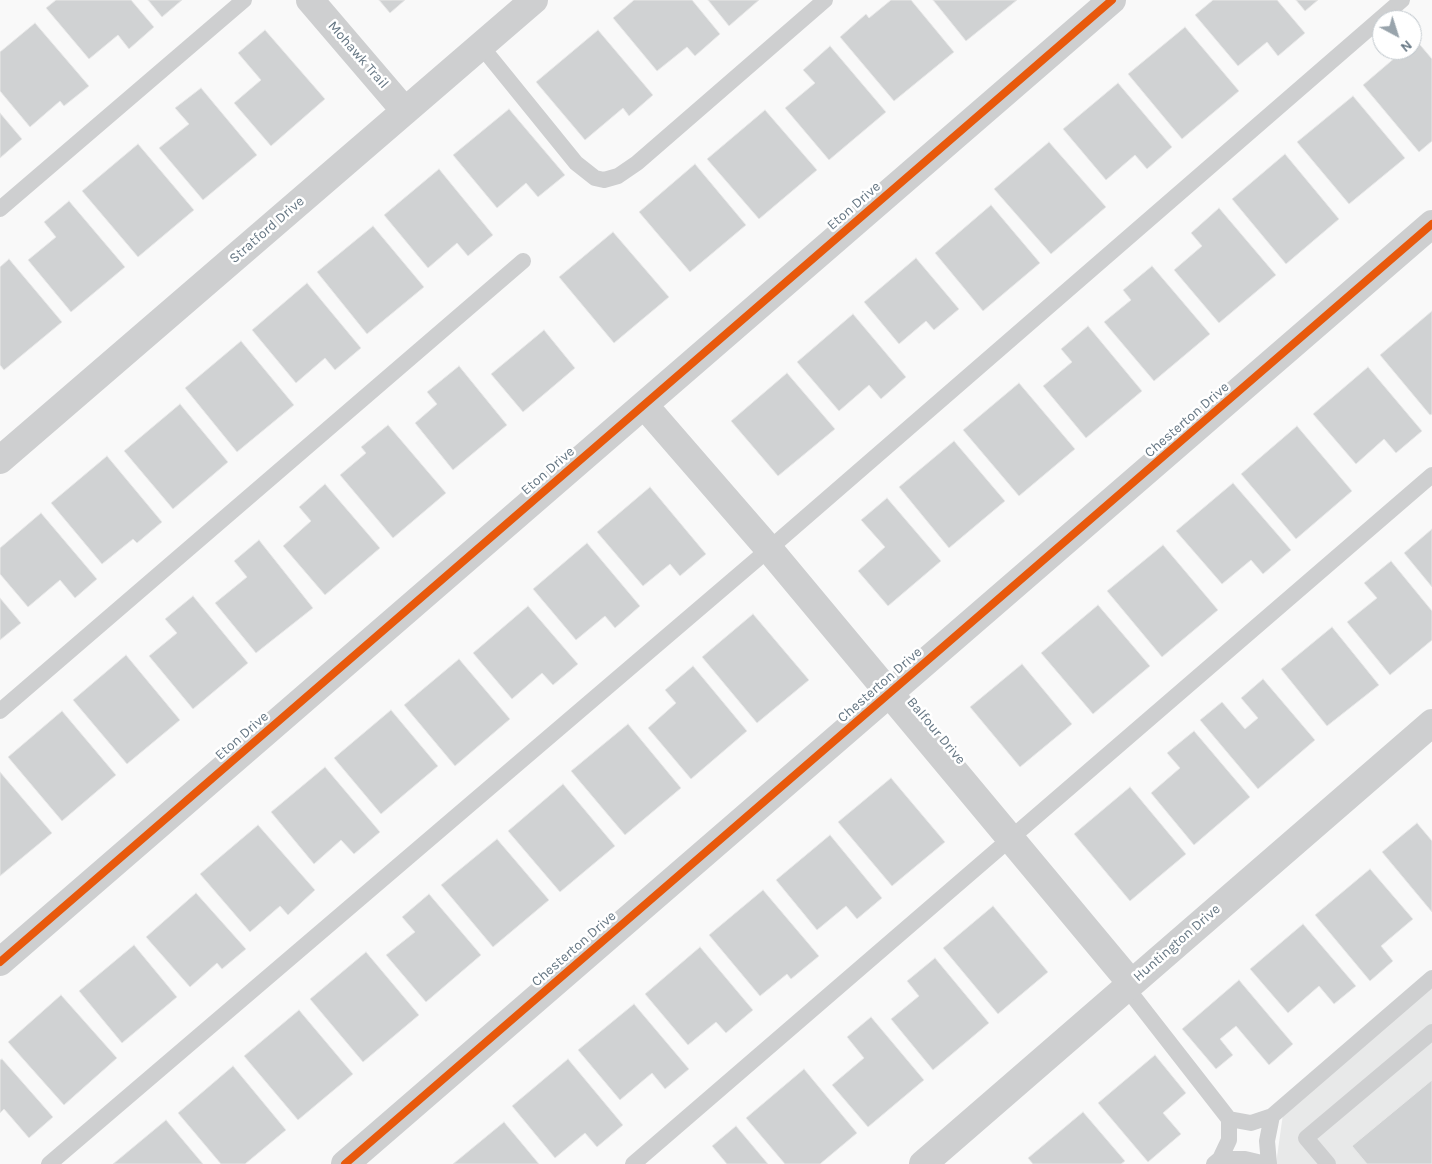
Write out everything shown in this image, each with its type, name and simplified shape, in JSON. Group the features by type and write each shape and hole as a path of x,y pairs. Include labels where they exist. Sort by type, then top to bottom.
{"street":[{"name":"Mohawk Trail","path":"310,0 405,111"},
{"name":"Stratford Drive","path":"0,460 534,0"},
{"name":"Eton Drive","path":"0,962 1112,0"},
{"name":"Chesterton Drive","path":"345,1164 1432,224"},
{"name":"Balfour Drive","path":"644,405 769,549 1129,985"},
{"name":"Huntington Drive","path":"923,1164 1432,724"}],"lane":[{"path":"0,209 244,0"},
{"path":"481,46 576,163 595,178 604,180 618,176 637,164 825,0"},
{"path":"48,1164 769,549 1402,0"},
{"path":"0,711 523,261"},
{"path":"633,1164 1432,475"},
{"path":"1229,1119 1251,1123 1272,1116 1432,978"},
{"path":"1129,985 1229,1119 1229,1140 1217,1161"},
{"path":"1328,1164 1306,1138 1432,1032"},
{"path":"1217,1161 1245,1159 1268,1164 1267,1140 1272,1116"}],"shaded area":[{"path":"1432,988 1432,1164 1276,1164 1283,1114"}],"building":[{"path":"56,0 131,0 154,27 129,49 118,35 89,59 46,8"},
{"path":"148,0 182,0 162,17"},
{"path":"379,0 405,0 390,13"},
{"path":"634,0 692,0 720,34 695,56 687,47 657,71 613,18"},
{"path":"708,0 759,0 729,26"},
{"path":"891,0 911,0 954,52 894,101 840,37 866,14 869,18"},
{"path":"933,0 1017,0 966,41"},
{"path":"1213,0 1277,0 1305,33 1278,56 1267,42 1238,66 1195,15"},
{"path":"1296,0 1318,0 1305,11"},
{"path":"35,23 89,86 64,106 60,101 30,127 0,91 0,52"},
{"path":"1185,27 1239,91 1182,139 1128,74"},
{"path":"265,30 325,99 271,146 234,103 261,80 238,53"},
{"path":"598,30 653,95 629,116 623,108 585,140 536,82"},
{"path":"830,46 886,112 829,160 785,108 815,83 803,70"},
{"path":"1422,47 1432,59 1432,141 1419,152 1363,85 1392,60 1422,60"},
{"path":"1118,83 1172,147 1147,169 1135,155 1106,180 1063,129"},
{"path":"201,88 257,155 203,200 159,148 189,124 175,108"},
{"path":"1353,96 1405,158 1349,204 1297,142"},
{"path":"509,109 565,175 538,197 526,183 497,208 453,155"},
{"path":"765,110 817,170 759,219 707,159"},
{"path":"0,113 22,139 0,158"},
{"path":"1049,142 1106,207 1051,254 994,189"},
{"path":"138,144 194,210 138,257 82,191"},
{"path":"1285,154 1339,219 1286,264 1232,199"},
{"path":"695,164 746,225 690,272 639,212"},
{"path":"439,169 493,235 468,256 457,243 428,268 384,215"},
{"path":"69,201 125,267 71,312 28,260 56,237 44,222"},
{"path":"991,205 1040,263 983,311 935,253"},
{"path":"1219,208 1276,275 1219,323 1174,270 1202,246 1191,233"},
{"path":"373,226 424,287 367,334 317,272"},
{"path":"613,232 669,297 614,343 559,277"},
{"path":"916,258 959,309 934,330 926,321 899,344 864,302"},
{"path":"9,259 62,322 4,370 0,365 0,267"},
{"path":"1152,266 1210,334 1154,381 1104,322 1131,300 1123,290"},
{"path":"307,283 361,348 335,370 325,358 296,383 252,330"},
{"path":"1432,311 1432,414 1430,415 1380,355"},
{"path":"853,314 906,377 881,399 869,385 839,411 797,362"},
{"path":"1088,326 1142,391 1086,438 1043,386 1072,362 1061,349"},
{"path":"544,330 575,368 523,412 491,374"},
{"path":"241,341 294,405 237,452 185,388"},
{"path":"459,366 507,425 453,470 415,423 437,404 427,392"},
{"path":"1368,367 1422,431 1396,453 1384,439 1356,464 1313,414"},
{"path":"787,373 835,429 778,476 731,421"},
{"path":"1019,383 1075,449 1019,496 963,430"},
{"path":"180,404 228,462 173,509 124,451"},
{"path":"388,425 446,493 393,538 340,475 366,453 361,447"},
{"path":"1297,426 1352,491 1296,539 1241,474"},
{"path":"954,441 1005,501 949,548 899,487"},
{"path":"107,456 162,522 137,543 133,539 102,564 51,503"},
{"path":"1233,483 1291,550 1263,574 1251,560 1222,584 1176,531"},
{"path":"325,484 380,548 325,595 283,546 311,521 299,507"},
{"path":"650,487 706,554 680,576 670,564 643,586 597,532"},
{"path":"887,498 941,561 888,606 858,571 885,547 861,520"},
{"path":"41,513 97,579 75,598 60,580 28,607 0,574 0,548"},
{"path":"1432,529 1432,587 1404,553"},
{"path":"259,540 313,608 256,653 215,603 247,577 234,561"},
{"path":"587,543 640,606 615,628 605,616 576,640 533,589"},
{"path":"1163,545 1218,610 1162,657 1107,591"},
{"path":"1391,561 1432,611 1432,640 1390,675 1347,622 1377,598 1364,583"},
{"path":"193,596 248,663 193,709 149,656 177,633 165,619"},
{"path":"0,598 21,623 0,640"},
{"path":"1098,605 1150,666 1093,714 1041,653"},
{"path":"528,606 578,664 553,685 542,673 512,699 473,653"},
{"path":"753,614 809,680 757,723 702,657"},
{"path":"1332,627 1379,685 1327,726 1281,669"},
{"path":"126,655 180,720 127,764 73,700"},
{"path":"459,659 510,719 455,766 404,705"},
{"path":"1022,664 1072,724 1020,767 970,707"},
{"path":"693,666 747,731 691,779 648,728 676,703 665,690"},
{"path":"1263,679 1315,740 1258,789 1200,720 1222,702 1245,729 1258,718 1241,698"},
{"path":"391,710 438,766 381,814 334,758"},
{"path":"62,711 116,775 62,821 8,757"},
{"path":"628,724 681,788 625,835 571,771"},
{"path":"1194,731 1250,797 1194,845 1151,793 1180,768 1167,753"},
{"path":"325,767 380,832 354,854 341,840 314,864 271,812"},
{"path":"0,772 52,833 0,876"},
{"path":"891,778 945,842 892,886 838,822"},
{"path":"563,784 615,846 560,892 508,831"},
{"path":"1130,787 1186,854 1130,901 1074,834"},
{"path":"1417,823 1432,841 1432,912 1382,852"},
{"path":"258,825 315,890 288,915 280,906 250,932 200,874"},
{"path":"830,835 882,898 857,919 846,906 817,930 776,880"},
{"path":"497,839 549,900 493,947 441,885"},
{"path":"1370,869 1413,919 1381,946 1393,961 1370,981 1315,915"},
{"path":"763,890 819,956 791,979 787,974 760,996 709,935"},
{"path":"196,893 246,949 222,969 217,963 190,987 146,937"},
{"path":"429,894 481,955 426,1002 386,955 415,932 402,917"},
{"path":"993,906 1048,972 998,1014 943,948"},
{"path":"1303,924 1356,986 1334,1004 1319,986 1288,1013 1250,969"},
{"path":"134,945 177,997 122,1043 79,991"},
{"path":"700,947 753,1010 726,1033 716,1022 688,1045 645,994"},
{"path":"366,952 419,1015 363,1062 310,999"},
{"path":"935,958 989,1023 933,1070 891,1019 919,996 907,981"},
{"path":"1239,980 1293,1044 1269,1065 1236,1026 1220,1039 1233,1055 1216,1069 1182,1029"},
{"path":"61,995 117,1058 64,1105 8,1042"},
{"path":"634,1004 689,1069 665,1089 652,1073 620,1100 578,1050"},
{"path":"299,1010 353,1074 298,1120 244,1056"},
{"path":"871,1017 924,1080 868,1127 832,1085 864,1058 847,1037"},
{"path":"1155,1055 1186,1093 1163,1113 1181,1134 1148,1162 1098,1103"},
{"path":"2,1059 53,1117 29,1138 4,1109 0,1113 0,1060"},
{"path":"568,1059 623,1125 597,1147 585,1133 555,1158 512,1106"},
{"path":"233,1066 286,1130 245,1164 221,1164 178,1113"},
{"path":"804,1069 857,1133 820,1164 785,1164 746,1118"},
{"path":"1432,1080 1432,1164 1367,1164 1352,1146"},
{"path":"1083,1112 1125,1161 1121,1164 1033,1164 1028,1158"},
{"path":"166,1120 203,1164 113,1164"},
{"path":"504,1122 539,1164 453,1164"},
{"path":"736,1126 768,1164 727,1164 712,1146"}],"cycle path":[{"path":"0,962 1112,0"},
{"path":"345,1164 1432,224"}]}
